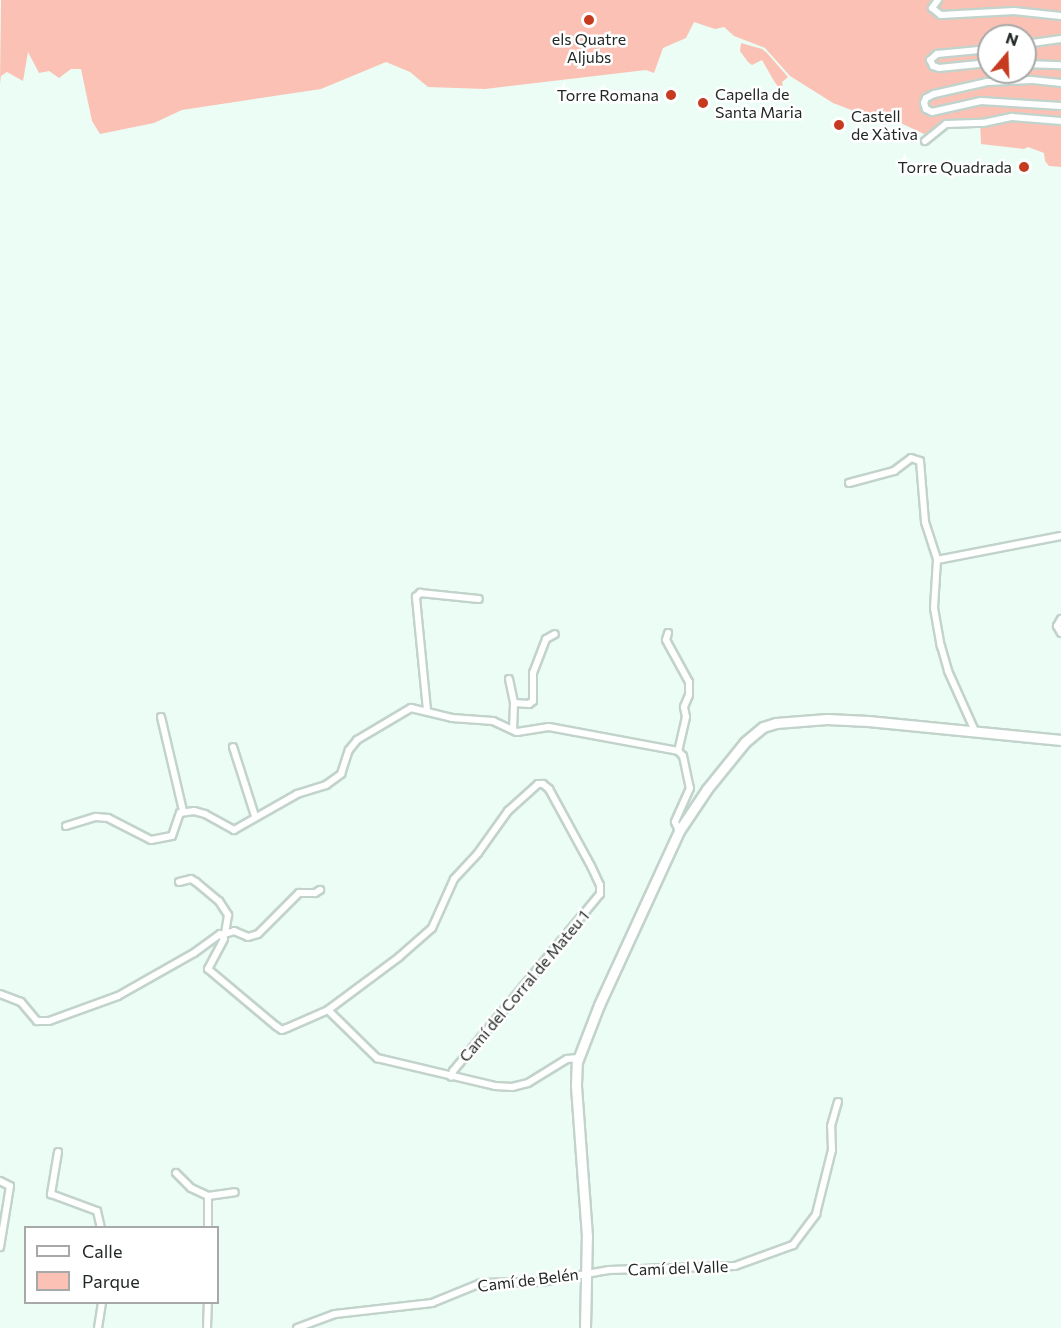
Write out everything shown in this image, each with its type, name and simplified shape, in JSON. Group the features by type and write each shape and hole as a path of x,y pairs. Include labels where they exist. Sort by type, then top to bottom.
{"main road":[{"path":"585,1328 586,1199 576,1073 578,1058 679,831 707,789 745,742 763,727 776,723 827,719 868,720 1061,740"}],"street":[{"path":"938,0 932,8 941,15 1014,10 1061,16"},
{"path":"1037,42 1061,39"},
{"path":"977,50 937,54 930,60 933,66 939,68 977,64"},
{"path":"1037,64 1061,65"},
{"path":"1061,83 1031,80 987,82 934,94 926,98 924,103 926,109 932,111 981,101 1061,106"},
{"path":"925,141 946,124 983,123 1012,117 1061,121"},
{"path":"849,483 894,471 911,458 920,461 925,522 937,560 934,608 940,646 975,731"},
{"path":"937,560 1061,536"},
{"path":"427,710 416,597 420,593 478,599"},
{"path":"1061,619 1057,626 1061,633"},
{"path":"669,633 666,640 689,682 689,695 684,707 686,717 678,751"},
{"path":"514,703 529,704 533,701 533,673 546,639 555,634"},
{"path":"509,679 514,703 513,730"},
{"path":"183,811 205,814 234,830 297,794 326,785 341,774 349,750 357,740 403,710 411,708 427,710 452,718 493,721 513,730 529,732 549,727 678,751 683,756 690,788 675,822 679,831"},
{"path":"66,826 96,817 108,818 151,840 172,836 183,811 161,717"},
{"path":"233,747 255,816"},
{"name":"Camí del Corral de Mateu 1","path":"328,1010 399,957 432,928 453,879 478,853 508,811 538,784 543,784 549,789 591,866 600,885 599,896 453,1071 451,1077"},
{"path":"179,882 191,879 196,882 219,901 228,915 223,934 224,939 208,969 282,1030 328,1010 377,1058 495,1086 521,1086 567,1059 578,1058"},
{"path":"0,994 21,1002 37,1021 49,1021 118,996 194,953 214,936 234,931 249,937 258,934 299,893 315,893 320,890"},
{"name":"Camí del Valle","path":"586,1273 609,1270 735,1266 793,1245 816,1214 832,1150 831,1126 838,1102"},
{"path":"58,1152 49,1191 51,1194 97,1211 101,1226"},
{"path":"176,1173 190,1188 208,1196 235,1192"},
{"path":"0,1181 10,1186 0,1247"},
{"path":"208,1196 208,1226"},
{"name":"Camí de Belén","path":"297,1328 334,1314 432,1303 481,1283 518,1284 571,1278 586,1273"},
{"path":"98,1328 102,1304"},
{"path":"207,1328 208,1304"}],"green space":[{"path":"1,0 1061,0 1061,167 1049,166 1045,161 1044,153 1028,147 1024,149 981,144 980,120 944,122 932,132 924,134 892,119 859,113 833,103 790,76 765,48 734,36 724,27 715,29 694,22 686,38 663,48 654,73 646,70 485,89 428,87 410,72 386,62 321,89 182,110 154,123 100,134 92,121 81,69 71,69 59,78 49,71 39,73 28,52 23,81 7,72 1,76 0,84"},
{"path":"741,43 762,49 767,53 788,77 782,82 783,86 779,88 762,60 752,65 748,62 740,51"}],"place":[{"name":"els Quatre Aljubs","path":"589,20"},
{"name":"Torre Romana","path":"671,95"},
{"name":"Capella de Santa Maria","path":"703,103"},
{"name":"Castell de Xàtiva","path":"839,125"},
{"name":"Torre Quadrada","path":"1024,167"}]}
